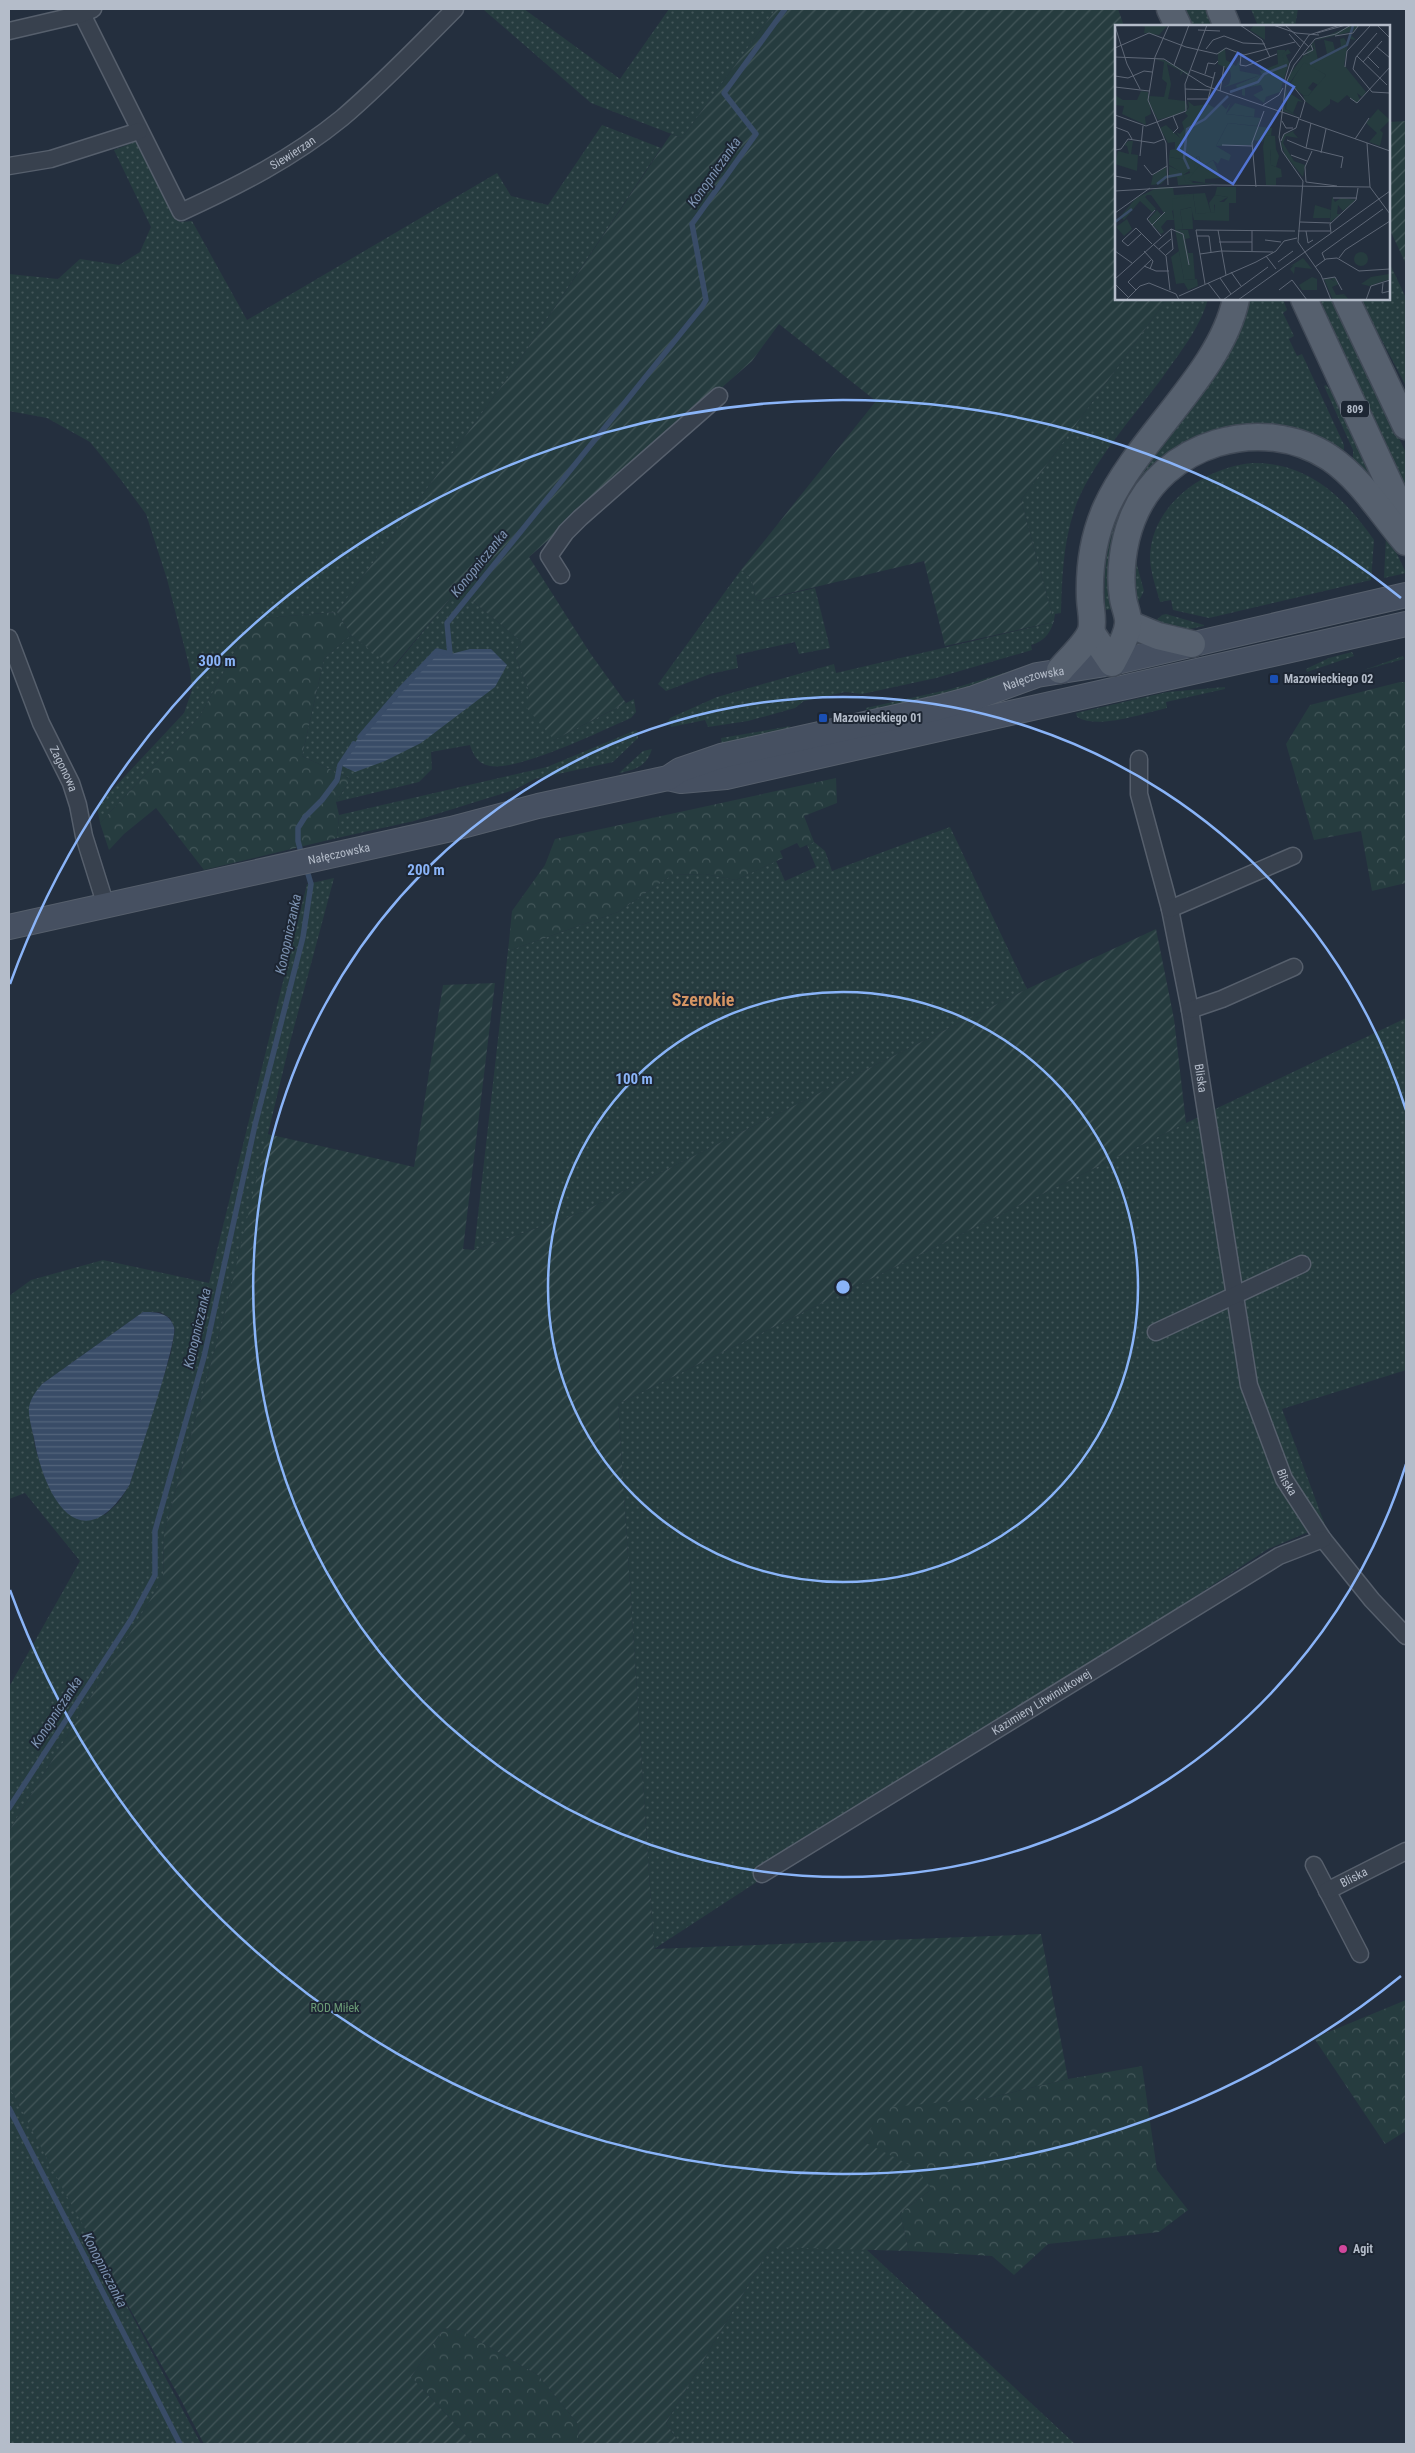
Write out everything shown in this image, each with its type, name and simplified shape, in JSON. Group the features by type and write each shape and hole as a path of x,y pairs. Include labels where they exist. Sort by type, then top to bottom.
{"main road":[{"path":"1170,9 1178,25"},
{"path":"1220,9 1227,25"},
{"path":"1116,688 1112,663 1091,632 1090,571 1098,530 1106,509 1127,470 1215,350 1232,315 1236,300"},
{"name":"809","path":"1304,300 1406,520"},
{"path":"1346,300 1406,426"},
{"path":"1112,663 1129,624 1122,596 1122,570 1125,546 1132,520 1143,498 1169,468 1185,456 1216,443 1249,437 1284,439 1328,457 1357,481 1406,542"},
{"name":"Nałęczowska","path":"9,927 668,778 696,764 721,756 937,708 974,698 1037,675 1112,663 1406,595"},
{"path":"1129,624 1158,636 1192,644"},
{"name":"Nałęczowska","path":"668,778 681,781 726,778 1116,688 1406,624"},
{"path":"1060,670 1091,632"}],"street":[{"name":"Siewierzan","path":"88,12 139,131 181,212 261,173 302,147 342,118 455,9"},
{"path":"9,31 88,12"},
{"path":"9,166 51,159 139,131"},
{"path":"561,575 549,556 566,532 678,430 719,396"},
{"name":"Zagonowa","path":"9,638 41,722 71,783 78,805 84,836 106,906"},
{"name":"Bliska","path":"1139,758 1139,794 1170,909 1190,1010 1249,1385 1260,1419 1284,1479 1323,1540 1372,1600 1406,1636"},
{"path":"1170,909 1293,856"},
{"path":"1190,1010 1231,995 1294,967"},
{"path":"1156,1332 1302,1264"},
{"name":"Kazimiery Litwiniukowej","path":"762,1874 1279,1556 1323,1540"},
{"name":"Bliska","path":"1328,1892 1406,1851"},
{"name":"Bliska","path":"1314,1865 1360,1954"}],"green space":[{"path":"524,9 620,79 669,9 776,9 682,138 591,103 484,10"},
{"path":"776,9 1118,9 1124,25 1115,25 1115,300 1166,300 1021,500 1054,622 945,646 924,561 757,601 751,578 741,570 876,401 779,324 752,361 529,557 590,653 626,703 554,740 525,706 530,693 514,653 522,642 458,589 393,667 351,635 337,612 509,376 671,134 682,138"},
{"path":"1184,9 1211,9 1217,25 1192,25"},
{"path":"1251,9 1298,9 1295,25 1258,25"},
{"path":"1406,121 1406,264 1390,230 1390,122"},
{"path":"602,125 661,148 509,376 337,612 252,619 200,716 100,823 97,806 184,713 192,690 190,669 167,579 146,514 90,442 47,418 9,411 9,274 58,279 80,259 119,265 140,252 151,227 114,150 137,141 180,222 192,221 247,320 497,173 511,196 548,205"},
{"path":"1390,264 1406,298 1406,386 1361,300 1390,300"},
{"path":"1166,300 1208,300 1200,320 1188,340 1162,378 1113,442 1081,494 1070,524 1065,549 1061,613 1055,614 1054,621 1021,500"},
{"path":"1247,300 1283,300 1287,310 1283,313 1294,336 1289,339 1297,356 1302,354 1344,445 1344,454 1315,438 1166,459 1112,609 1105,610 1105,578 1108,550 1115,523 1127,493"},
{"path":"1315,300 1333,300 1406,453 1406,490"},
{"path":"1326,385 1334,394 1376,478 1373,482 1353,461 1353,450 1324,386"},
{"path":"1252,463 1272,464 1290,469 1323,485 1337,496 1374,540 1371,580 1209,618 1173,610 1171,600 1160,602 1151,568 1150,557 1153,538 1160,521 1170,505 1199,481 1216,472"},
{"path":"1388,535 1406,573 1384,578 1386,536"},
{"path":"1135,558 1144,591 1137,604 1133,583"},
{"path":"741,570 751,578 757,601 815,588 830,648 799,654 795,642 736,655 738,668 710,674 666,691 658,684"},
{"path":"458,589 522,642 514,653 530,693 554,740 634,699 636,712 631,718 560,749 503,766 490,766 482,763 474,756 470,745 431,752 432,769 419,782 336,802 351,779 302,756 324,659 351,635 394,667"},
{"path":"337,612 351,635 324,659 302,756 351,779 336,802 339,815 337,838 204,870 156,808 124,834 109,850 100,823 200,716 252,619"},
{"path":"1166,614 1204,626 1185,630 1153,623"},
{"path":"1053,622 1045,638 1031,645 1032,650 936,678 862,694 845,692 804,701 795,708 748,721 708,727 705,720 671,727 670,724 666,724 670,718 717,697 834,664 836,673"},
{"path":"1352,652 1354,656 1307,672 1306,669 1329,658"},
{"path":"1403,656 1404,659 1364,670"},
{"path":"1034,664 930,704 866,710 866,708 951,689"},
{"path":"1406,682 1406,883 1372,891 1361,831 1314,840 1286,744 1310,705"},
{"path":"1225,687 1225,689 1166,702 1167,708 1121,719 1097,722 1086,721 1077,717 1076,713 1167,692"},
{"path":"791,726 782,732 722,747 721,738"},
{"path":"636,730 638,738 613,762 535,779 514,790 414,821 337,838 339,815 547,767"},
{"path":"652,749 647,760 640,766 619,773 643,751"},
{"path":"836,778 837,803 804,816 814,842 800,848 797,843 780,851 783,858 736,880 705,874 672,875 618,912 508,951 512,911 545,865 555,839"},
{"path":"950,827 1027,989 580,1213 474,1250 508,951 618,912 672,875 705,874 736,880 776,861 785,881 816,867 807,845 814,842 825,851 832,871"},
{"path":"334,878 289,1046 226,1309 164,1533 163,1579 9,1831 9,1687 80,1561 25,1493 9,1499 9,1296 31,1280 103,1260 209,1283 307,884","holes":["143,1312 160,1312 170,1318 175,1329 171,1353 130,1484 119,1502 105,1515 45,1478 35,1447 29,1409 42,1384"]},
{"name":"ROD Miłek","path":"1156,929 1174,1019 1186,1123 618,1404 654,1949 1041,1934 1068,2079 988,2098 881,2108 864,2142 914,2167 932,2189 900,2213 909,2251 771,2247 666,2423 680,2444 579,2444 578,2424 538,2375 462,2331 444,2328 411,2377 474,2444 204,2444 64,2191 9,2086 9,1831 163,1579 164,1533 226,1309 267,1134 414,1167 443,985 495,983 463,1249 474,1250 580,1213 1027,989"},
{"path":"1406,1018 1406,1370 1282,1409 1325,1525 1268,1549 654,1949 618,1404 1186,1123"},
{"path":"1406,2000 1406,2131 1385,2144 1314,2038"},
{"path":"1142,2066 1157,2170 1188,2210 1159,2232 1048,2244 1014,2275 992,2256 909,2251 900,2213 932,2189 864,2142 881,2107 988,2098 1068,2079"},
{"path":"9,2086 201,2444 9,2444"},
{"path":"771,2247 865,2248 1075,2444 680,2444 666,2423"},
{"path":"444,2328 462,2331 538,2375 578,2424 579,2444 474,2444 411,2377"}],"water":[{"path":"470,649 491,649 507,665 495,687 421,743 385,761 355,772 340,765 372,720 437,651 451,654"},
{"path":"143,1312 162,1314 169,1318 174,1327 170,1354 156,1402 130,1484 112,1507 96,1519 81,1520 67,1513 56,1500 46,1481 30,1422 29,1407 34,1395 42,1384"}],"waterway":[{"name":"Konopniczanka","path":"360,737 400,690 437,651 450,654 447,623 702,307 706,300 692,224 756,134 724,93 785,9"},
{"name":"Konopniczanka","path":"302,856 298,841 298,828 305,817 322,800 337,780 340,765 354,744"},
{"name":"Konopniczanka","path":"9,1808 132,1618 155,1575 155,1531 204,1357 255,1125 303,937 311,884 306,867"},
{"name":"Konopniczanka","path":"9,2108 180,2444"}],"place":[{"name":"Mazowieckiego 02","path":"1274,679"},
{"name":"Mazowieckiego 01","path":"823,718"},
{"name":"Agit","path":"1343,2249"}],"district":[{"name":"Szerokie","path":"703,1000"}]}
